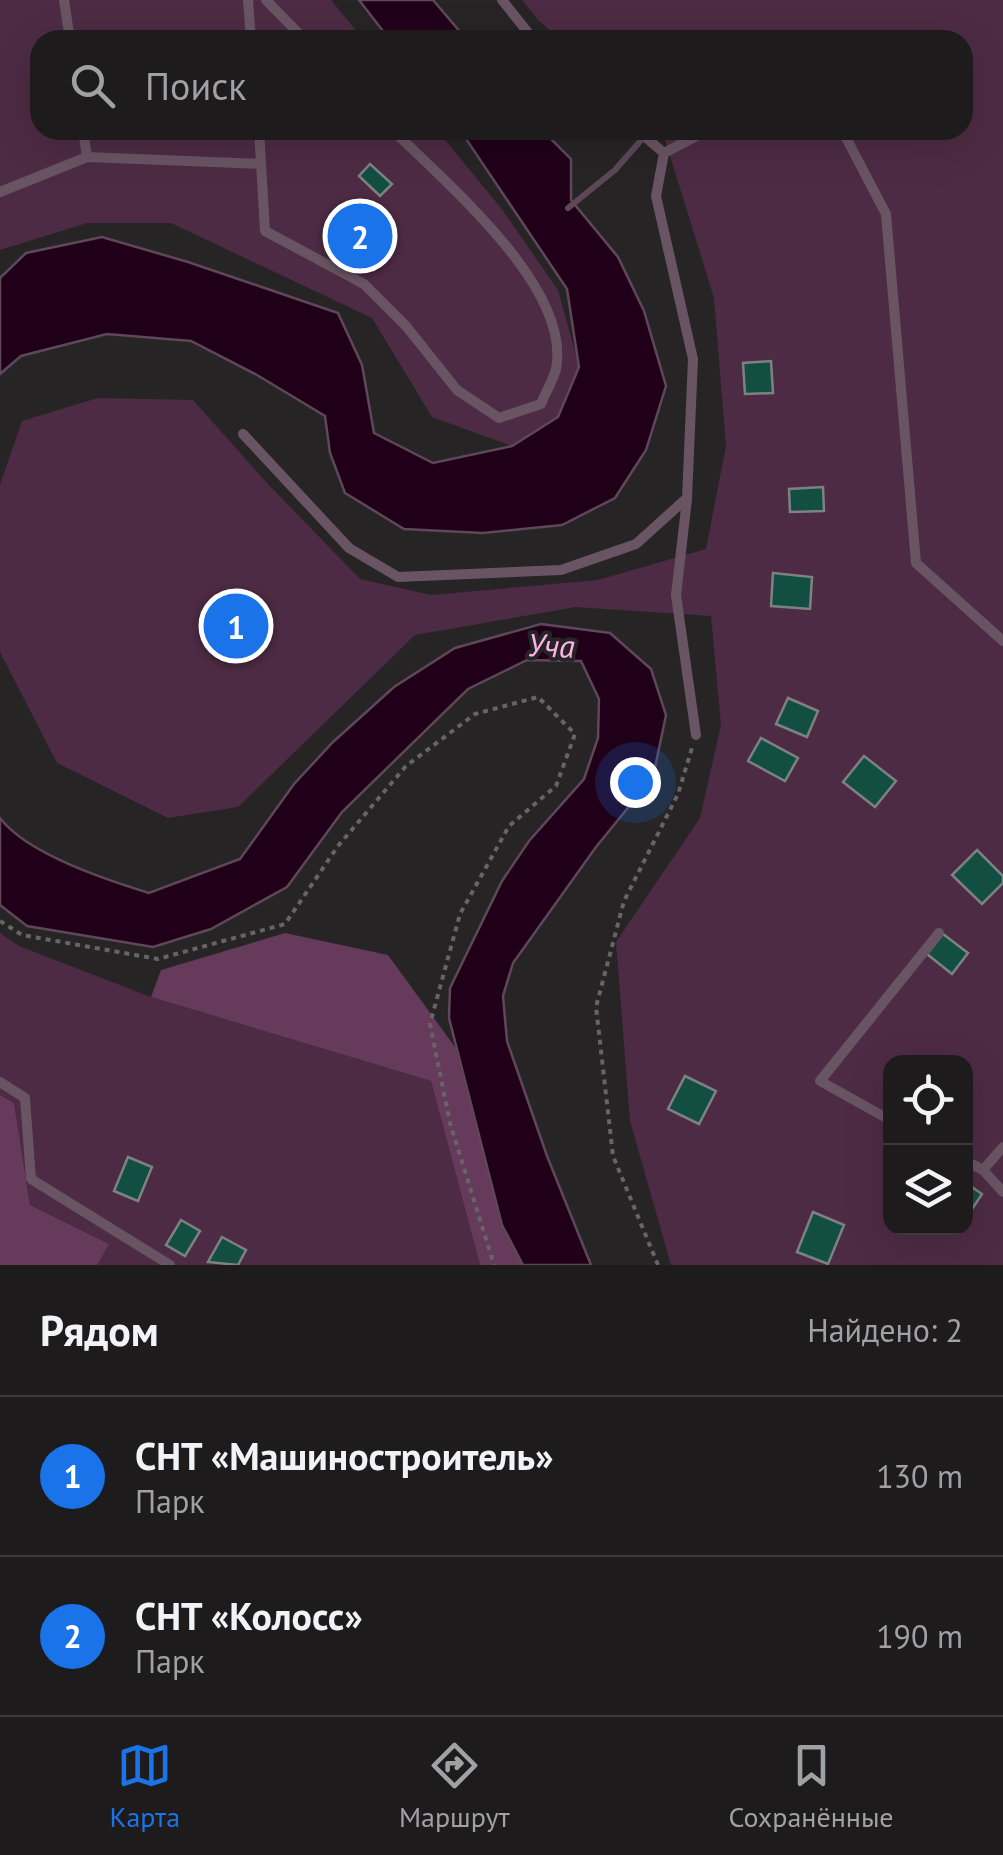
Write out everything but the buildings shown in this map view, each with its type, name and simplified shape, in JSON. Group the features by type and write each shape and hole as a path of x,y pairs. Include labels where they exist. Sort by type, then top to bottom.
{"lane":[{"path":"64,0 68,30"},
{"path":"248,0 250,30"},
{"path":"266,0 295,30"},
{"path":"502,0 526,30"},
{"path":"84,140 87,157"},
{"path":"260,140 266,231 364,284 406,326 457,390 499,418 541,404 556,368 552,316 520,259 403,140"},
{"path":"649,140 664,153"},
{"path":"664,153 689,140"},
{"path":"847,140 886,214 916,563 1003,641"},
{"path":"664,153 656,196 693,359 687,498 676,595 696,736"},
{"path":"0,192 87,157 262,164"},
{"path":"243,434 349,548 398,577 561,570 636,544 687,498"},
{"path":"883,1116 820,1081 939,933"},
{"path":"0,1082 25,1098 31,1179 170,1265"},
{"path":"982,1170 1003,1147"},
{"path":"973,1165 1003,1192"}],"path":[{"path":"0,921 22,936 158,959 285,924 338,846 406,766 475,714 538,696 576,734 556,786 509,826 460,914 430,1024 450,1123 494,1265"},
{"path":"658,1265 613,1156 596,1006 624,901 678,794 696,736"}],"shaded area":[{"path":"0,0 331,0 356,30 30,30 30,140 445,140 501,208 558,290 579,366 558,417 512,446 432,417 372,318 171,223 87,223 0,250"},
{"path":"522,0 1003,0 1003,1265 671,1265 630,1121 616,942 700,818 721,725 711,616 576,607 415,635 238,807 168,818 57,763 0,652 0,485 22,421 98,398 193,400 360,579 431,595 598,580 706,549 726,446 714,298 665,140 973,140 973,30 550,30"},
{"path":"0,933 19,946 151,997 431,1081 480,1265 97,1265 108,1244 30,1205 14,1103 0,1095"},
{"path":"285,933 388,955 455,1047 502,1225 523,1265 480,1265 431,1081 151,997 161,970"},
{"path":"0,1095 14,1103 30,1205 109,1244 97,1265 0,1265"}],"water":[{"path":"359,0 433,0 458,30 382,30"},
{"path":"467,140 552,140 571,159 571,200 618,257 644,311 666,386 646,450 615,498 562,525 483,533 404,529 345,493 330,453 325,416 191,341 107,334 21,356 0,374 0,278 26,253 102,237 338,313 362,365 374,433 433,463 512,446 558,417 579,367 567,289"},
{"name":"Уча","path":"541,624 610,633 651,669 666,715 653,777 596,847 513,963 503,996 507,1041 591,1265 523,1265 502,1225 449,1018 450,988 502,881 529,841 584,779 598,738 599,699 581,661 527,660 468,689 342,812 287,887 211,929 153,947 27,926 0,905 0,818 12,831 48,854 149,893 240,859 294,784 394,687 455,648"}],"waterway":[{"path":"568,208 615,170 641,140"}],"place":[{"name":"СНТ «Колосс»","path":"360,236"},
{"name":"СНТ «Машиностроитель»","path":"236,626"}]}
